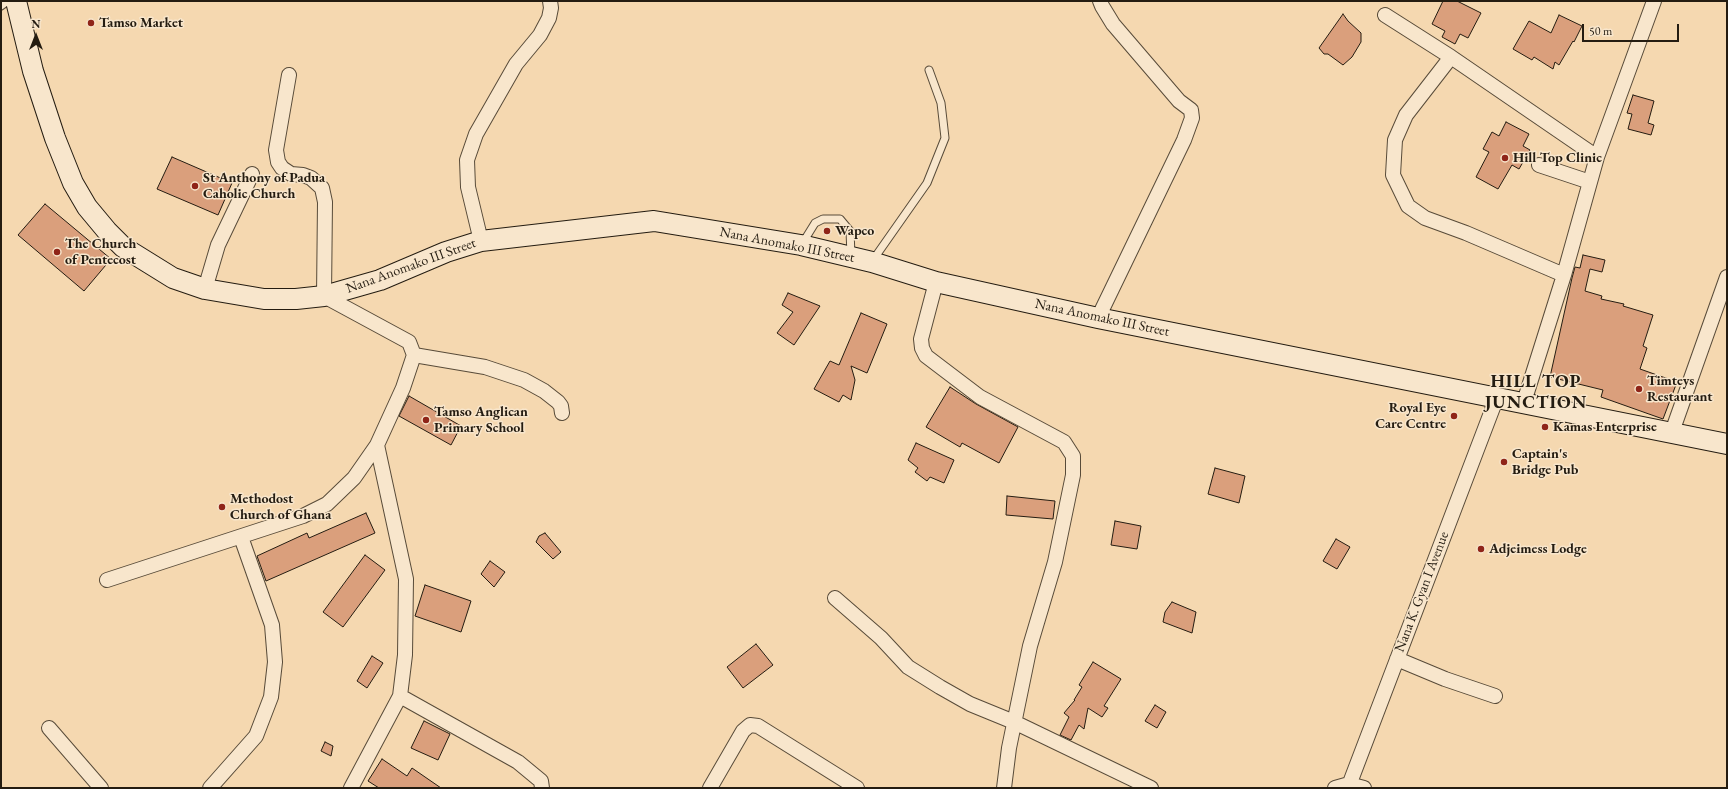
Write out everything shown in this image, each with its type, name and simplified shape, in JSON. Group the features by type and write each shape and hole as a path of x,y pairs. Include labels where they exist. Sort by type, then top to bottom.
{"street":[{"name":"Nana Anomako III Street","path":"16,1 33,71 54,138 73,182 87,207 123,247 173,278 205,289 264,299 296,299 324,296 380,280 446,252 481,241 654,221 801,245 872,262 936,282 1098,318 1524,402 1727,444"},
{"path":"481,241 468,187 467,160 476,134 516,64 540,36 549,18 551,8 550,1"},
{"path":"1098,318 1184,140 1192,118 1191,110 1179,101 1113,24 1100,1"},
{"path":"1524,402 1564,275 1597,157 1654,1"},
{"path":"1385,15 1451,57 1597,157"},
{"path":"1451,57 1406,115 1395,140 1393,175 1408,206 1425,218 1466,233 1564,275"},
{"path":"107,580 303,516 327,504 354,478 377,445 403,388 414,355 409,342 324,296 325,202 322,188 311,178 291,174 282,168 278,162 276,150 288,75"},
{"path":"1539,165 1590,182"},
{"path":"205,289 218,245 252,174"},
{"path":"1672,432 1727,277"},
{"path":"936,282 921,339 922,348 926,356 980,397 1064,442 1073,456 1073,475 1055,562 1030,646 1014,722 1004,788"},
{"path":"414,355 485,367 524,380 544,391 558,402 561,406 562,413"},
{"name":"Nana K. Gyan I Avenue","path":"1348,786 1497,397"},
{"path":"351,788 400,696 405,655 406,579 377,445"},
{"path":"210,788 256,736 271,697 275,662 272,625 241,537"},
{"path":"835,598 881,638 908,667 970,704 1014,722 1151,788"},
{"path":"1397,659 1445,679 1495,696"},
{"path":"400,696 518,762 541,781 542,788"},
{"path":"710,788 742,731 750,726 758,726 857,788"},
{"path":"49,728 101,788"},
{"path":"1335,788 1348,786 1364,788"}],"lane":[{"path":"1,6 8,1"},
{"path":"872,262 927,183 944,138 941,103 930,70"},
{"path":"801,245 815,223 823,219 840,219 850,231 851,257"}],"building":[{"path":"1443,1 1457,1 1481,13 1468,38 1460,34 1455,44 1442,37 1445,31 1432,24"},
{"path":"1343,14 1361,33 1361,42 1352,57 1343,65 1328,54 1324,54 1319,48"},
{"path":"1559,15 1582,26 1574,42 1573,41 1559,65 1555,62 1553,69 1534,57 1532,60 1513,49 1529,21 1551,33"},
{"path":"1633,95 1654,101 1648,123 1654,125 1651,135 1628,129 1632,114 1627,113"},
{"name":"Hill Top Clinic","path":"1506,122 1529,134 1523,146 1530,150 1519,169 1512,165 1498,189 1476,177 1489,152 1483,149 1492,132 1499,136"},
{"name":"St Anthony of Padua Caholic Church","path":"172,157 232,183 218,215 157,189"},
{"path":"45,204 111,259 84,291 18,235"},
{"path":"1583,255 1605,260 1602,272 1590,269 1585,291 1602,296 1601,299 1624,304 1623,306 1653,315 1643,346 1647,348 1640,369 1677,382 1663,419 1601,397 1603,390 1550,377 1572,278 1575,267 1580,268"},
{"path":"788,293 820,306 794,345 777,333 793,312 782,305"},
{"path":"861,313 887,324 867,373 851,366 855,380 851,400 843,395 839,402 814,389 830,361 839,365"},
{"path":"950,387 976,404 1018,427 999,463 962,443 960,447 926,427"},
{"path":"409,396 461,426 451,445 399,416"},
{"path":"916,443 954,460 944,483 930,477 927,481 915,472 918,468 908,460"},
{"path":"1215,468 1245,476 1239,503 1208,494"},
{"path":"1007,496 1055,501 1053,519 1006,515"},
{"path":"366,513 375,533 266,581 257,556 307,533 309,538"},
{"path":"1115,521 1141,526 1137,549 1111,545"},
{"path":"545,533 561,552 553,559 536,542 539,536"},
{"path":"1336,539 1350,547 1337,569 1323,561"},
{"path":"365,555 385,570 343,627 323,612"},
{"path":"490,561 505,572 494,587 481,574"},
{"path":"425,585 471,601 461,632 415,616"},
{"path":"1172,602 1196,612 1192,633 1163,622 1165,612"},
{"path":"756,644 773,665 743,688 727,667"},
{"path":"372,656 383,663 367,688 357,681"},
{"path":"1093,662 1121,679 1104,706 1108,708 1102,717 1088,708 1084,729 1079,725 1071,740 1060,735 1069,717 1064,713 1075,700 1082,687 1079,685"},
{"path":"1155,705 1166,712 1157,728 1145,721"},
{"path":"424,721 450,734 438,760 411,748"},
{"path":"325,742 333,746 331,756 321,751"},
{"path":"382,759 407,776 412,768 441,788 379,788 368,781"}],"place":[{"name":"Tamso Market","path":"91,23"},
{"name":"Hill Top Clinic","path":"1505,158"},
{"name":"St Anthony of Padua Caholic Church","path":"195,186"},
{"name":"Wapco","path":"827,231"},
{"name":"The Church of Pentecost","path":"57,252"},
{"name":"Timteys Restaurant","path":"1639,389"},
{"name":"Royal Eye Care Centre","path":"1454,416"},
{"name":"Tamso Anglican Primary School","path":"426,420"},
{"name":"Kamas Enterprise","path":"1545,427"},
{"name":"Captain's Bridge Pub","path":"1504,462"},
{"name":"Methodost Church of Ghana","path":"222,507"},
{"name":"Adjeimess Lodge","path":"1481,549"}],"district":[{"name":"HILL TOP JUNCTION","path":"1536,392"}]}
